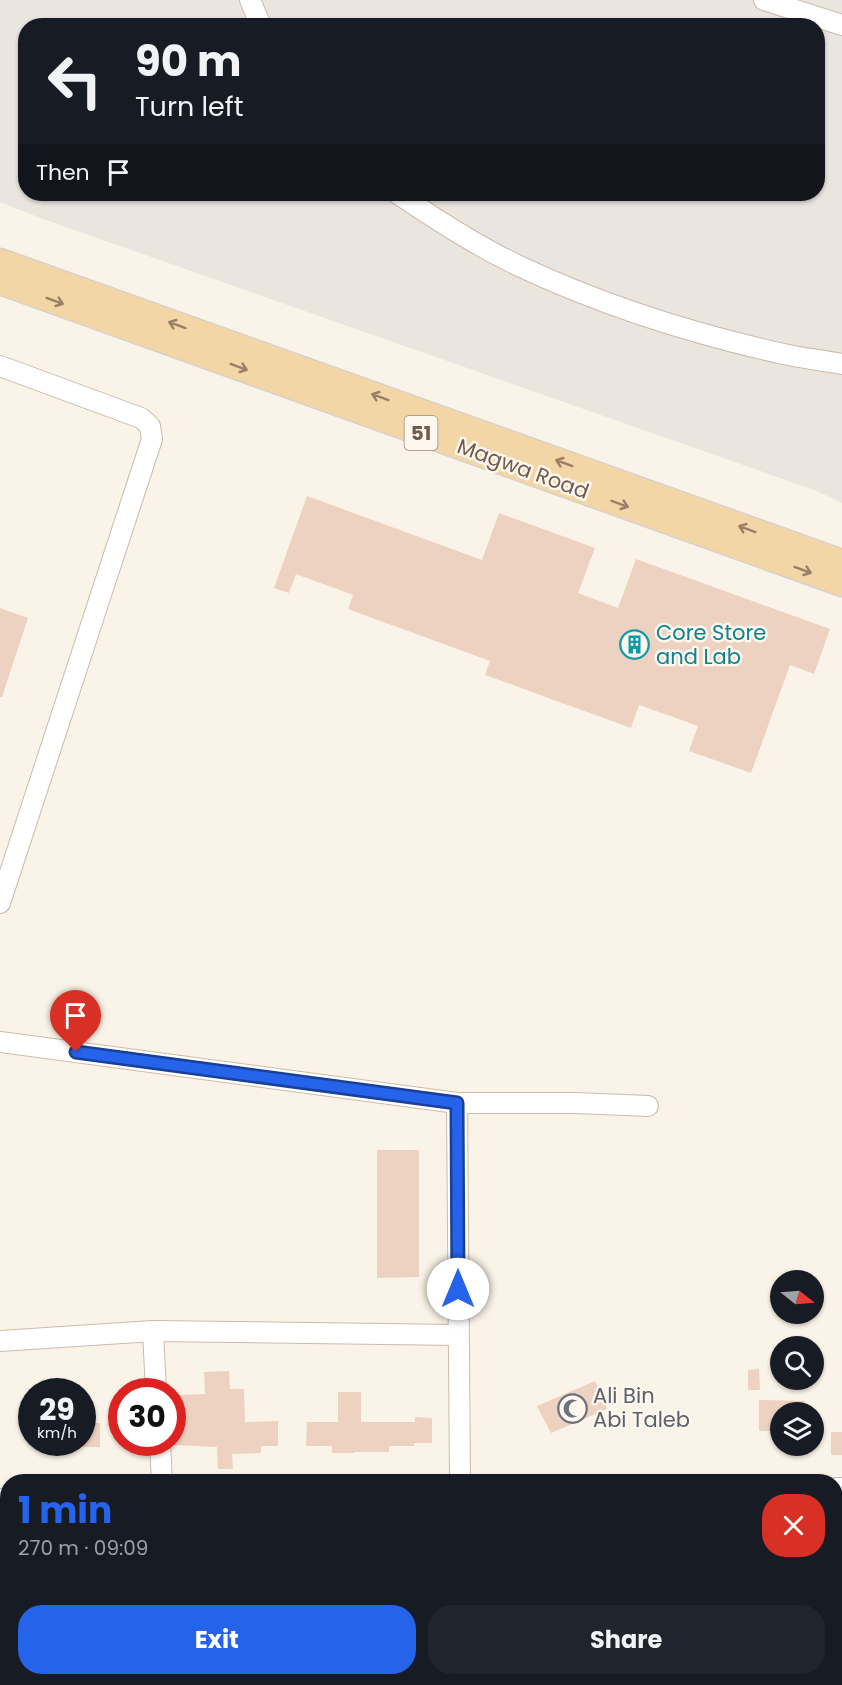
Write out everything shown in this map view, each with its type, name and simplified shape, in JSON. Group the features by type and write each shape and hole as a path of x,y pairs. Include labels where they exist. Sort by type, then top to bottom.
{"main road":[{"name":"Magwa Road","path":"0,261 842,562"},
{"name":"Magwa Road","path":"0,282 842,584"}],"street":[{"path":"250,0 258,18"},
{"path":"764,0 818,18"},
{"path":"825,20 842,26"},
{"path":"408,201 449,228 519,266 596,298 685,330 781,354 842,364"},
{"path":"0,366 141,418 150,426 152,439 1,896"},
{"path":"3,1038 457,1103 553,1102 648,1106"},
{"path":"457,1103 459,1474"},
{"path":"0,1341 153,1331 458,1335"},
{"path":"153,1331 155,1378"},
{"path":"161,1456 162,1474"}],"shaded area":[{"path":"0,0 842,0 842,503 817,491 0,202"}],"building":[{"name":"Core Store and Lab","path":"307,496 482,560 499,513 595,548 578,593 618,608 636,559 830,629 814,674 790,665 751,773 689,751 698,726 639,705 631,728 485,675 490,661 348,609 353,595 296,574 289,593 274,588"},
{"path":"0,608 28,618 2,697 0,697"},
{"path":"377,1150 419,1150 419,1277 377,1278"},
{"path":"759,1369 760,1390 748,1390 748,1370"},
{"path":"229,1371 230,1389 244,1389 245,1422 278,1421 278,1446 261,1446 261,1453 232,1454 233,1469 218,1469 217,1447 186,1446 186,1395 205,1394 204,1372"},
{"name":"Ali Bin Abi Taleb","path":"595,1381 607,1409 551,1433 537,1406"},
{"path":"338,1392 361,1392 361,1422 415,1422 415,1417 432,1418 432,1443 389,1446 389,1452 354,1453 332,1453 332,1446 306,1446 307,1422 338,1422"},
{"path":"759,1400 805,1401 770,1402 770,1431 759,1431"},
{"path":"96,1423 100,1423 100,1447 96,1447"},
{"path":"831,1432 842,1432 842,1455 831,1455"}],"place":[{"name":"Core Store and Lab","path":"635,645"},
{"name":"Ali Bin Abi Taleb","path":"572,1408"}],"route":[{"path":"76,1052 457,1103 458,1289"}]}
